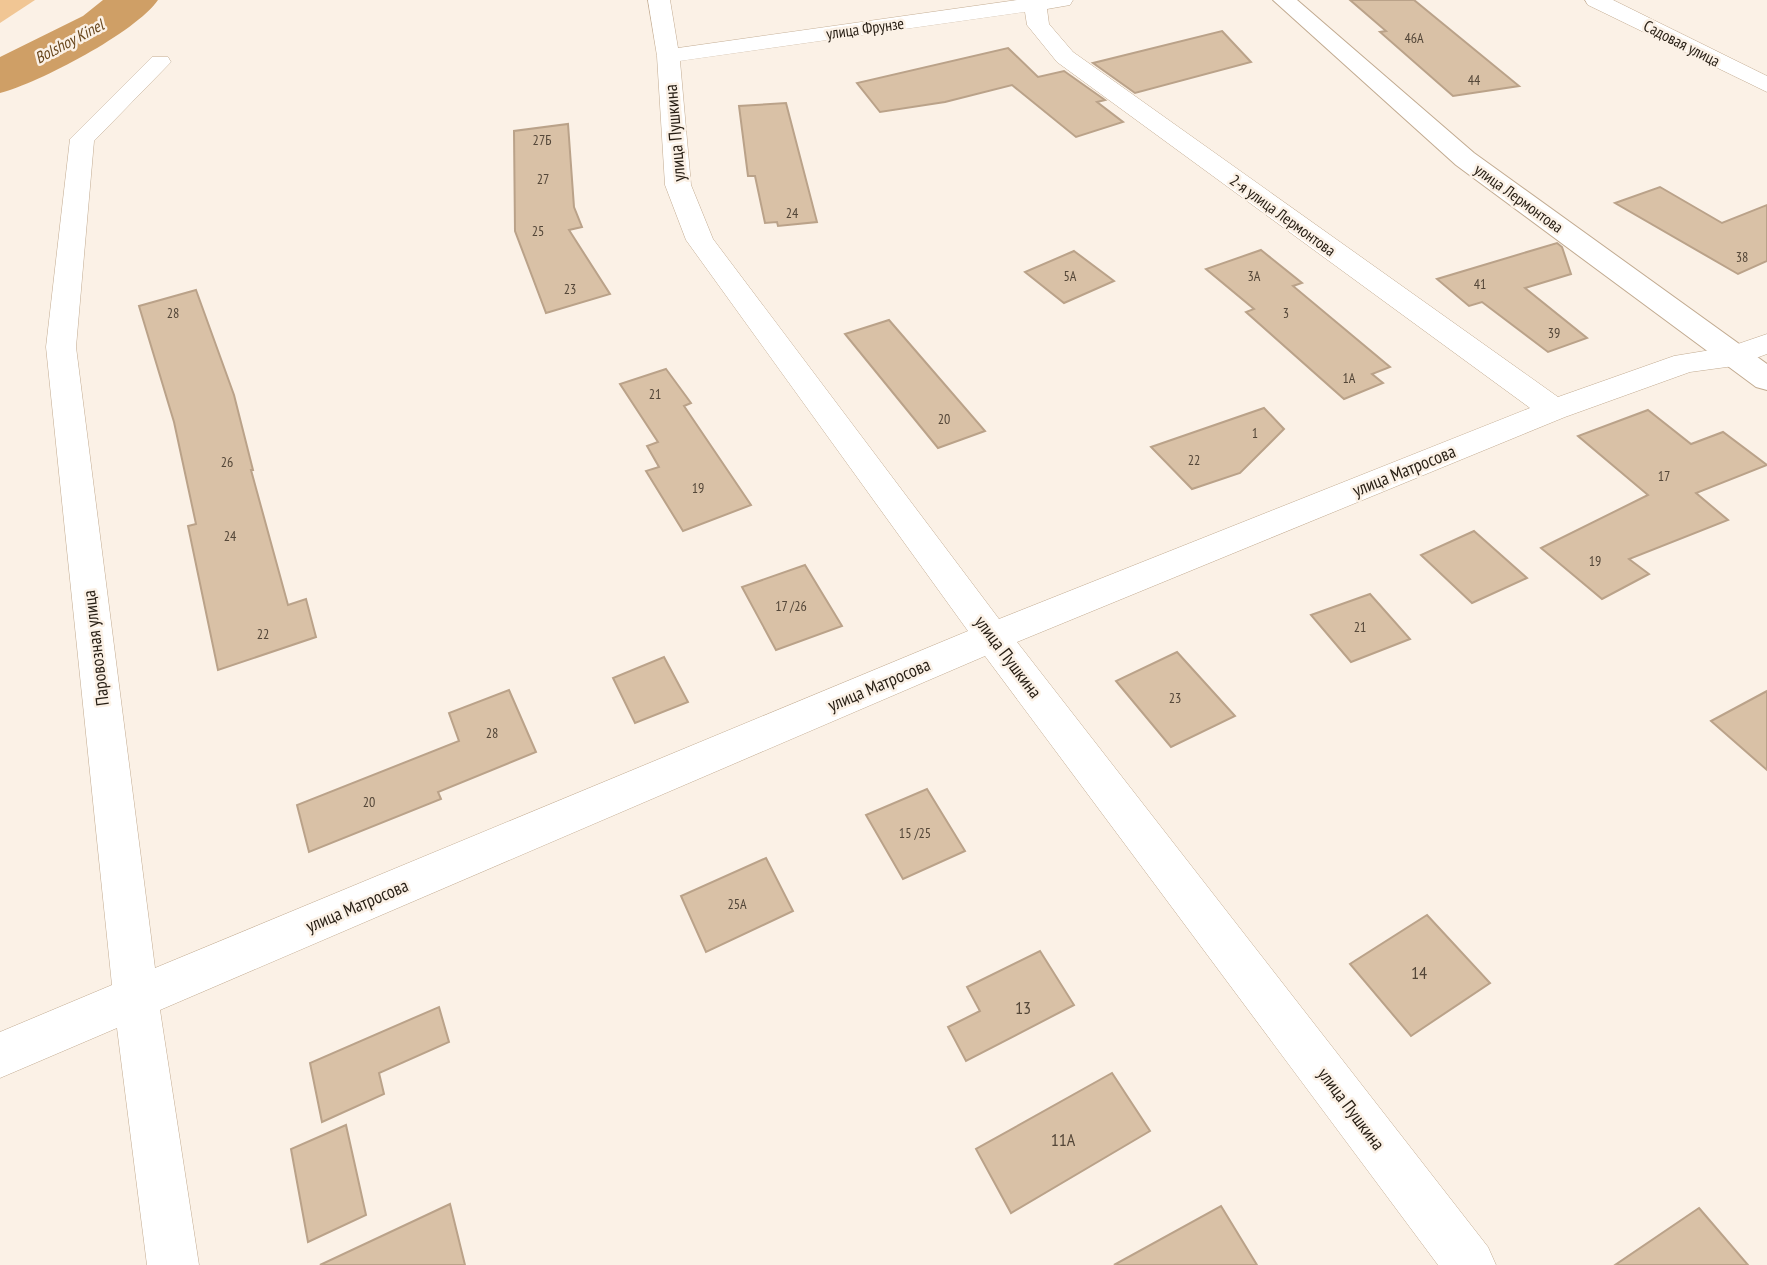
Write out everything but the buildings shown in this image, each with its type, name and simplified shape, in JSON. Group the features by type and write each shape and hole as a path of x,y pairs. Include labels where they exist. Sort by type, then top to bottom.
{"street":[{"name":"улица Пушкина","path":"659,0 668,56 678,185 700,240 992,637 1471,1265"},
{"name":"улица Фрунзе","path":"668,56 1062,0"},
{"name":"улица Лермонтова","path":"1284,0 1465,159 1750,349 1767,380"},
{"name":"Садовая улица","path":"1597,0 1767,85"},
{"name":"2-я улица Лермонтова","path":"1035,3 1038,25 1065,57 1554,410"},
{"name":"Паровозная улица","path":"159,62 82,139 61,347 136,999 173,1265"},
{"name":"улица Матросова","path":"0,1055 992,637 1554,410 1685,363 1750,349"}],"shaded area":[{"path":"0,0 35,0 0,23"}],"waterway":[{"name":"Bolshoy Kinel","path":"0,77 100,26 134,0"}]}
